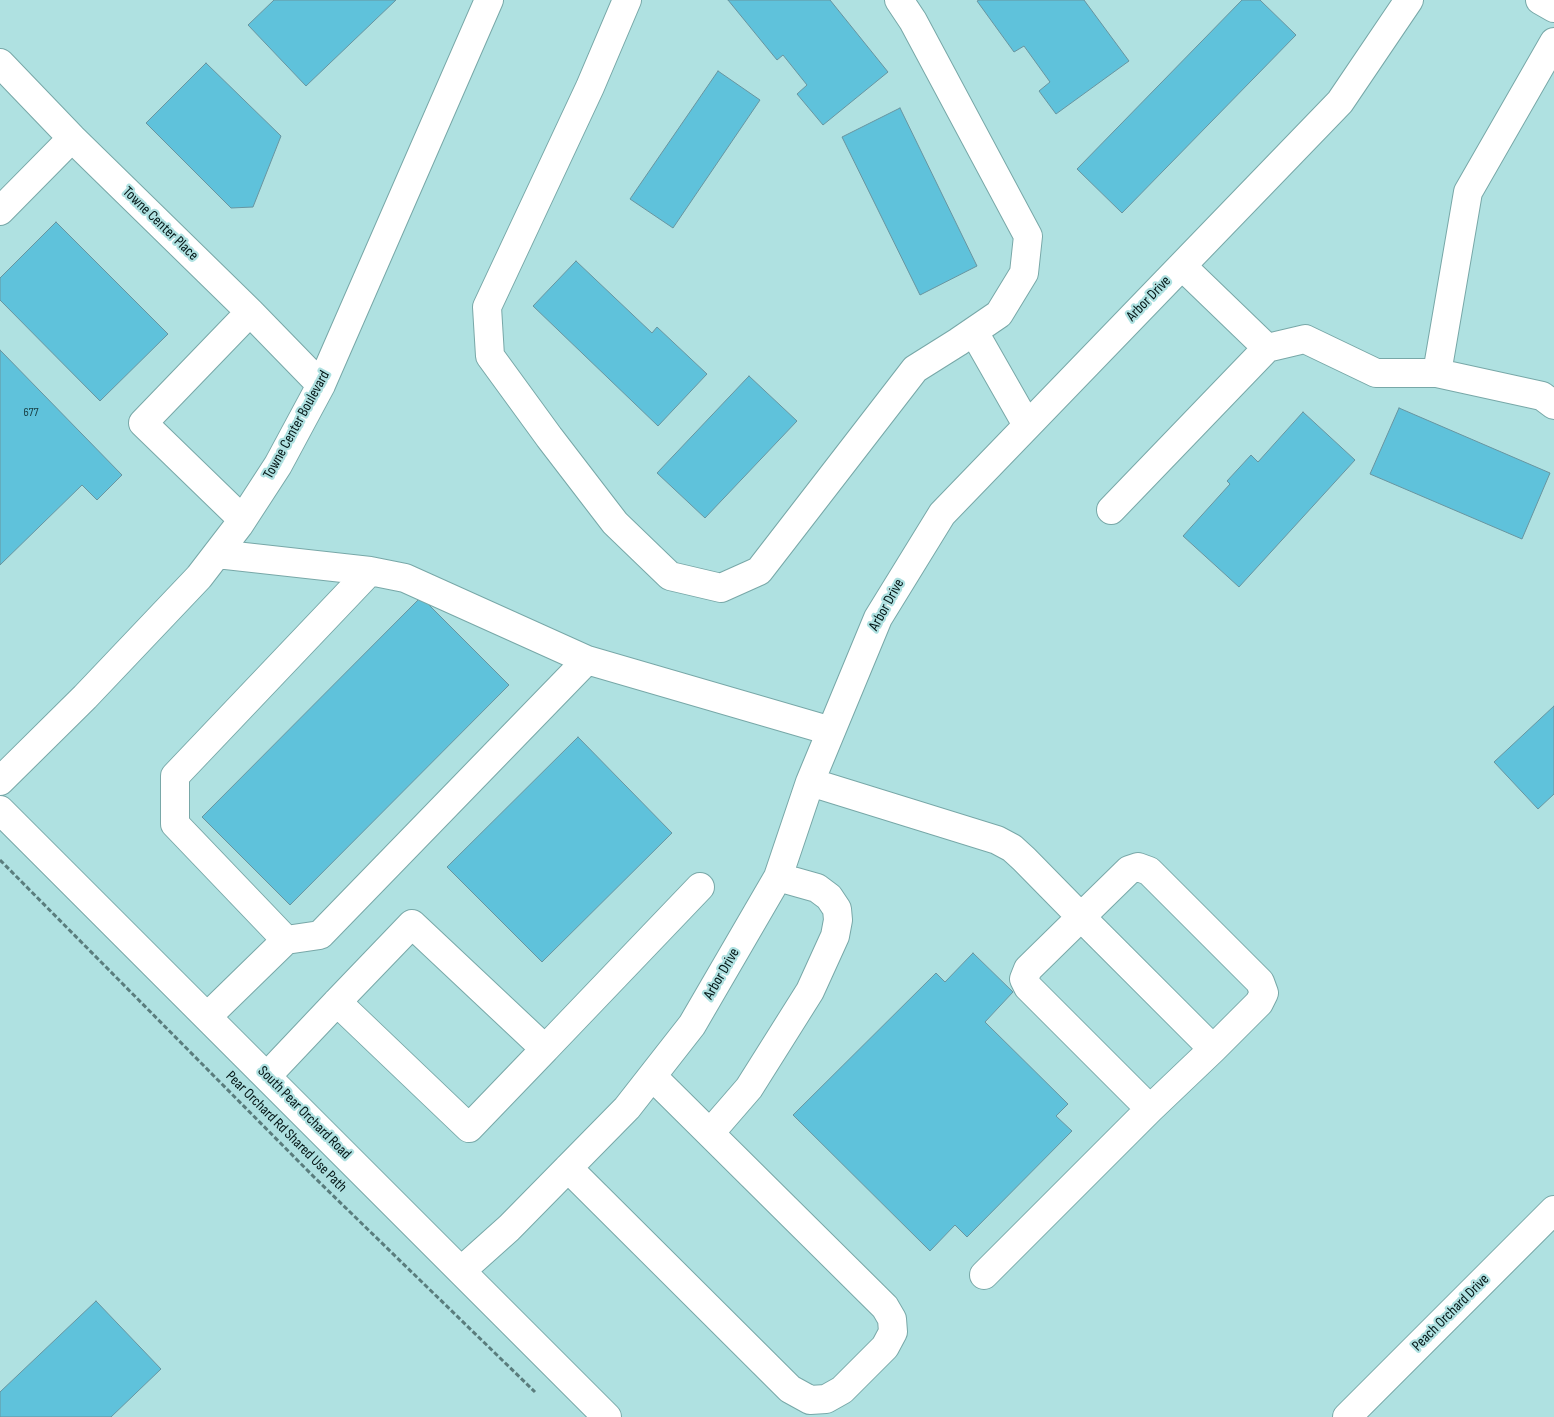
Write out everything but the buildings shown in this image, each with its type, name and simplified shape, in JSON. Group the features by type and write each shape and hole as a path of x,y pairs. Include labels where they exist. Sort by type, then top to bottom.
{"street":[{"name":"Towne Center Boulevard","path":"0,781 85,697 199,577 242,519 278,465 321,385 489,0"},
{"path":"628,0 590,87 487,307 490,356 549,438 615,523 670,576 721,588 759,571 915,369 999,314 1024,273 1028,236 914,21 899,0"},
{"name":"Arbor Drive","path":"461,1271 509,1228 627,1108 692,1025 778,877 810,782 878,618 942,514 1340,102 1409,0"},
{"path":"1540,0 1554,8"},
{"path":"1437,373 1468,192 1554,42"},
{"name":"Towne Center Place","path":"0,63 72,138 250,312 321,385"},
{"path":"0,211 72,138"},
{"path":"1182,266 1267,348"},
{"path":"242,519 143,423 250,312"},
{"path":"974,332 1027,425"},
{"path":"1111,510 1267,348 1305,339 1376,373 1437,373 1542,396 1554,405"},
{"path":"217,554 370,571 406,578 587,660 831,731"},
{"path":"286,940 175,824 175,776 370,571"},
{"path":"207,1017 286,940 320,935 587,660"},
{"path":"810,782 997,840 1012,848 1213,1049"},
{"name":"South Pear Orchard Road","path":"0,810 607,1417"},
{"path":"984,1275 1259,1003 1264,993 1260,982 1177,898 1149,871 1138,867 1129,870 1028,969 1024,979 1028,987 1150,1110"},
{"path":"710,1133 754,1080 810,991 835,936 838,920 837,909 829,896 817,888 778,877"},
{"path":"337,1002 469,1128 700,887"},
{"path":"267,1076 412,924 545,1049"},
{"path":"568,1168 790,1389 810,1400 826,1399 842,1390 885,1347 893,1332 892,1319 885,1307 652,1076"},
{"name":"Peach Orchard Drive","path":"1347,1417 1554,1210"}],"path":[{"name":"Pear Orchard Rd Shared Use Path","path":"0,860 314,1176 540,1396"}]}
